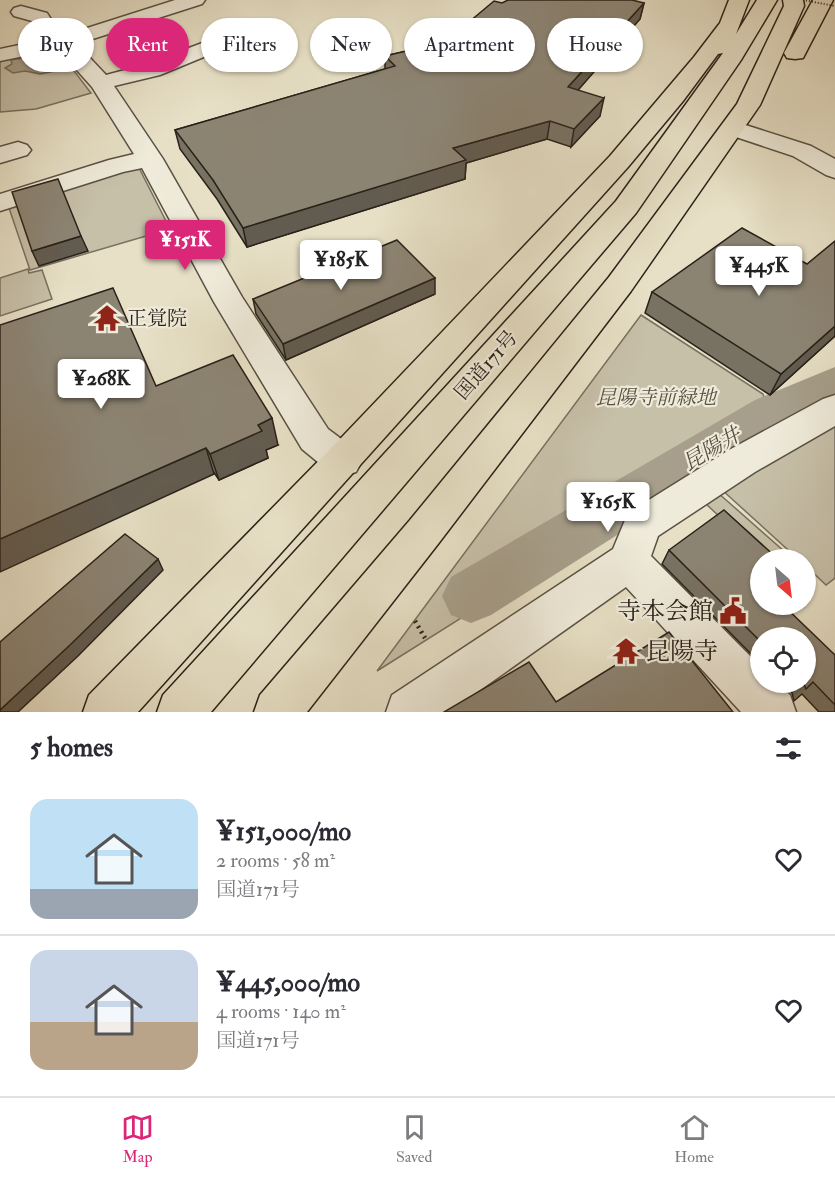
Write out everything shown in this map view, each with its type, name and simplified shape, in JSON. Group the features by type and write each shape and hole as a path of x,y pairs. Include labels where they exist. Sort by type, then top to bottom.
{"highway":[{"name":"国道171号","path":"180,712 626,207 703,98 738,20 767,0"},
{"path":"740,117 794,6 793,0"},
{"path":"277,712 424,532 620,284 740,117 786,70 823,0"},
{"path":"703,98 714,65 738,20"},
{"path":"639,140 738,20"},
{"path":"106,712 343,461 639,140 714,65"}],"street":[{"path":"94,31 195,0"},
{"path":"21,12 41,18"},
{"path":"0,55 18,51"},
{"path":"101,83 152,70 201,51"},
{"path":"90,72 101,83 150,159 229,302 315,439 343,461"},
{"path":"740,117 835,170"},
{"path":"0,203 118,165 150,159"},
{"path":"409,712 628,561 642,525 742,461 835,409"},
{"path":"628,561 773,712"}],"path":[{"path":"803,0 835,6"},
{"path":"415,621 425,638"}],"green space":[{"path":"18,56 18,72 75,72 91,93 36,109 0,112 0,61"},
{"path":"134,167 139,168 170,229 30,270 9,208"},
{"path":"28,269 29,273 42,270 52,299 0,316 0,278"},
{"name":"昆陽寺前緑地","path":"641,315 763,394 766,404 467,582 474,610 377,671"},
{"path":"835,425 835,578 826,585 816,576 816,549 787,549 721,489"},
{"path":"717,492 782,549 753,549 703,501"}],"shaded area":[{"path":"18,59 19,72 13,73 5,68 12,64 11,60"}],"building":[{"path":"508,0 632,0 644,3 630,18 547,18 547,72 582,72 568,87 604,98 574,129 550,121 453,148 466,160 243,228 213,180 175,130 374,72 392,72 392,67 395,66 392,63 392,54 404,52 404,72 535,72 535,18 474,18 494,1 502,3"},
{"path":"58,179 81,236 32,251 12,192"},
{"path":"742,228 807,264 835,241 835,326 781,374 652,292"},
{"path":"397,240 435,278 283,344 253,299"},
{"path":"113,288 156,386 233,355 272,418 258,425 262,431 210,454 206,448 0,539 0,325"},
{"path":"724,510 767,549 750,549 750,615 793,615 806,627 750,627 750,631 669,550"},
{"path":"125,534 158,559 0,710 0,642"},
{"path":"669,632 733,712 444,712 529,662 556,702"},
{"path":"816,637 835,655 835,705 816,685"}],"waterway":[{"name":"昆陽井","path":"471,596 772,413 835,385"}],"place":[{"name":"正覚院","path":"107,318"},
{"name":"寺本会館","path":"733,611"},
{"name":"昆陽寺","path":"626,651"}]}
